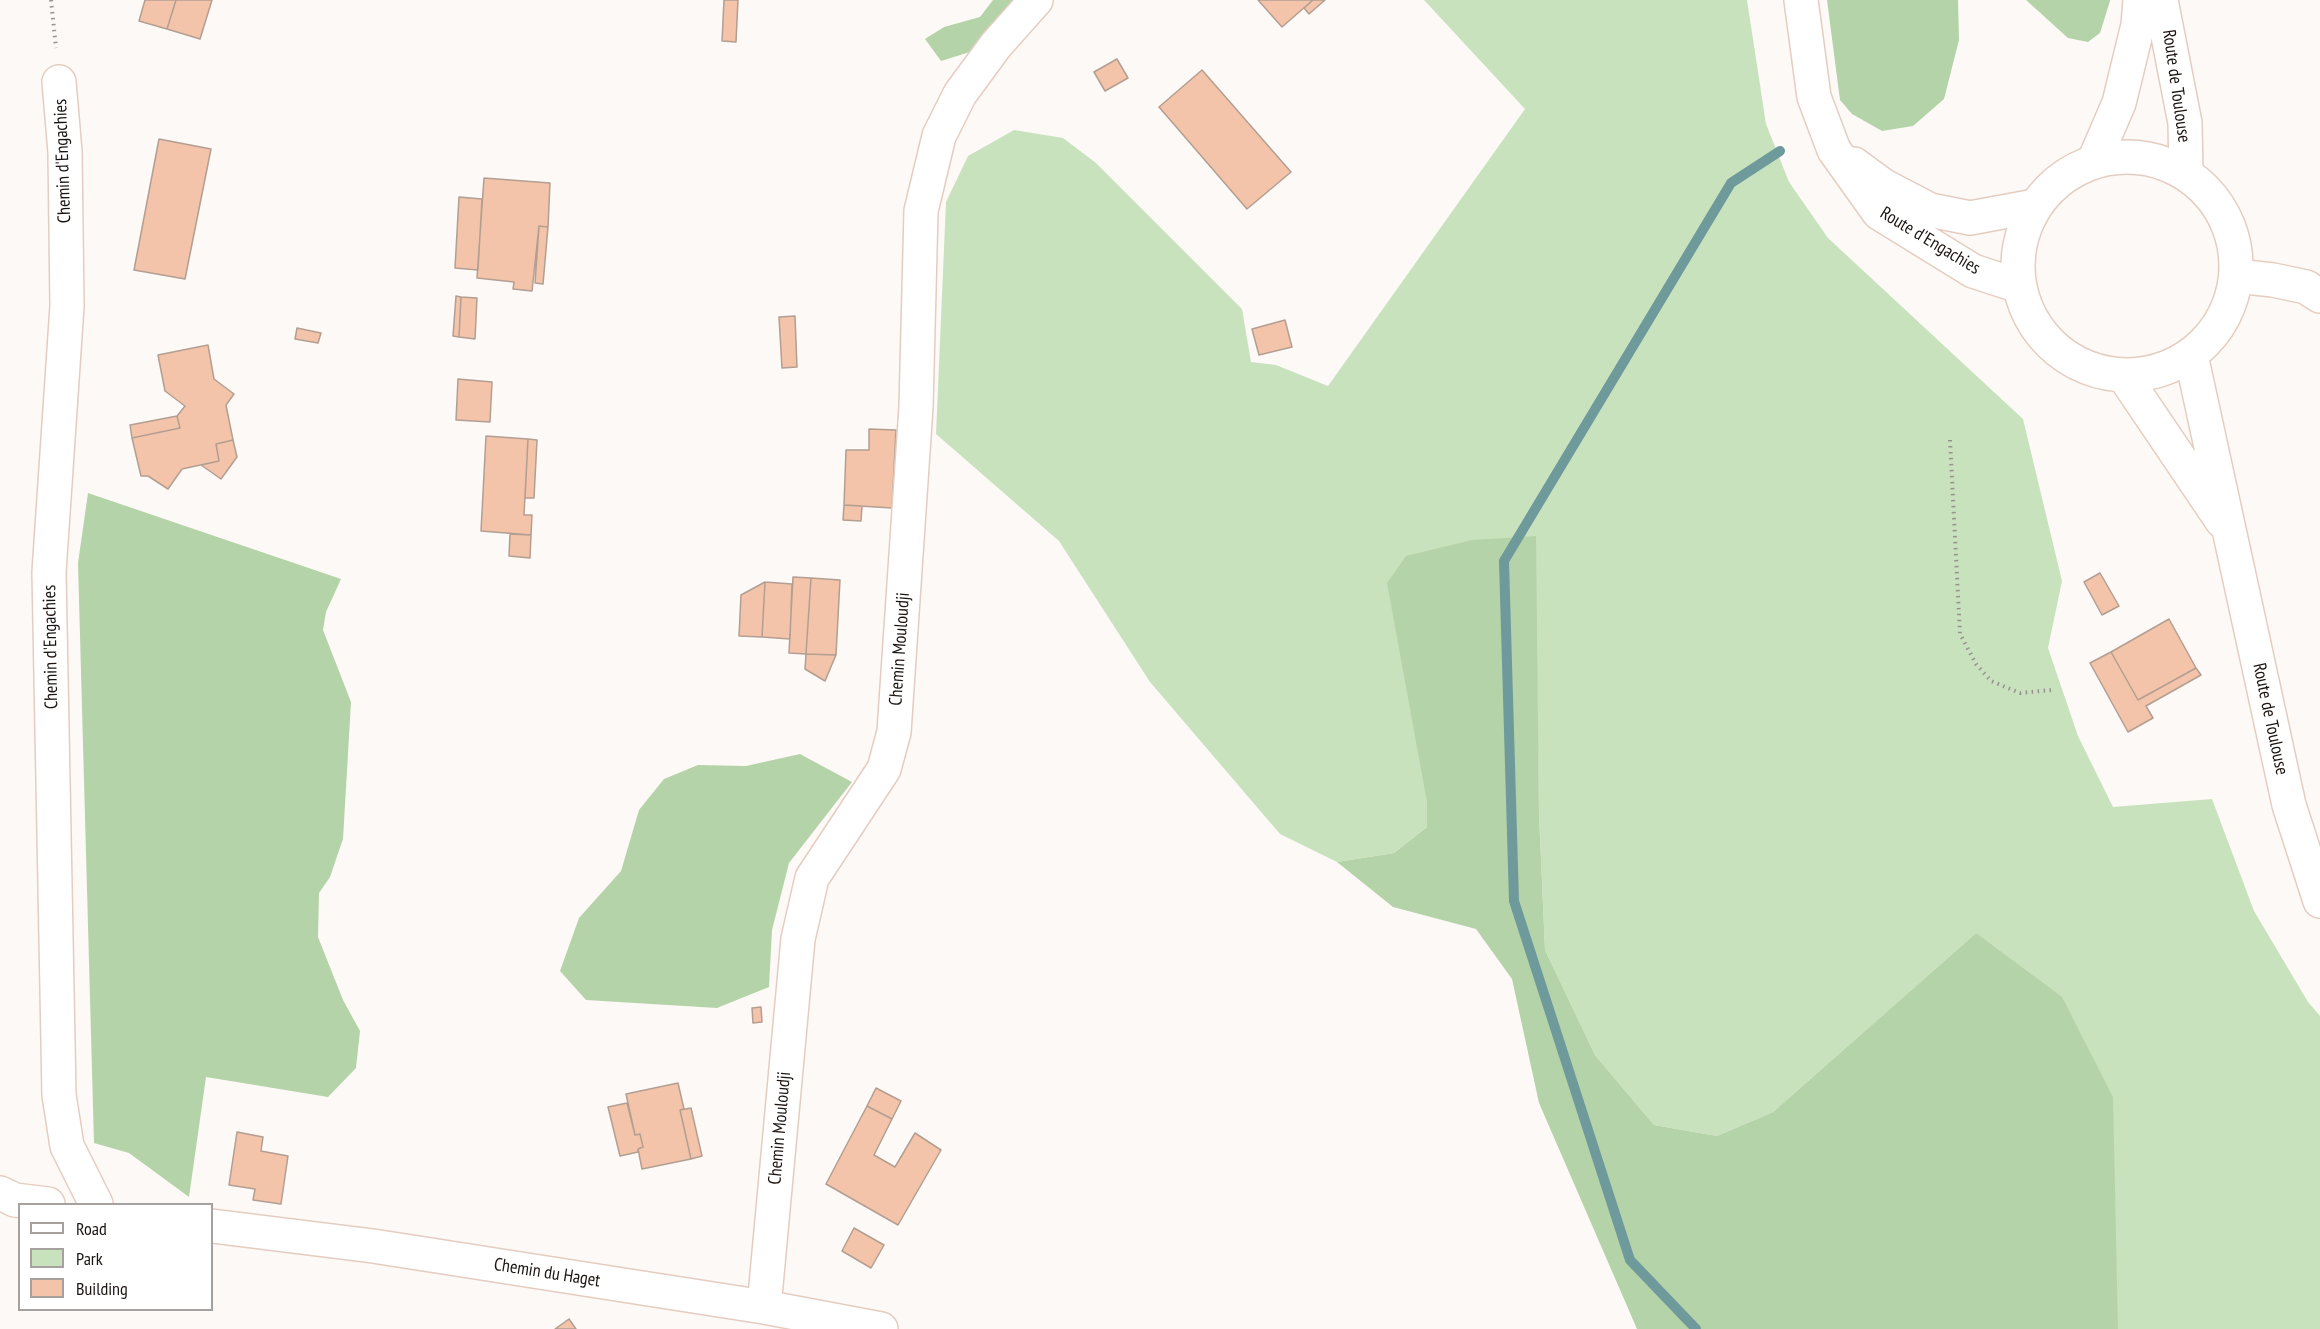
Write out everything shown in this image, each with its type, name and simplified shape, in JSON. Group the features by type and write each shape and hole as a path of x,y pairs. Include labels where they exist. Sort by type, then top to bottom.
{"street":[{"name":"Chemin Mouloudji","path":"764,1307 798,939 812,878 884,769 894,732 916,407 921,211 939,136 960,93 996,45 1036,0"},
{"name":"Route d'Engachies","path":"1801,0 1814,97 1834,150 1879,213 1973,271 2019,286"},
{"name":"Route de Toulouse","path":"2094,161 2119,103 2138,25 2140,0"},
{"name":"Route de Toulouse","path":"2161,0 2185,123 2186,173"},
{"name":"Chemin d'Engachies","path":"59,82 65,152 67,306 49,573 59,1095 67,1146 96,1203"},
{"name":"Route d'Engachies","path":"1834,150 1884,186 1930,210 1970,218 2036,206"},
{"path":"2125,156 2156,160 2186,173 2209,193 2226,218 2235,246 2236,276 2229,307 2214,334 2191,355 2159,371 2124,376 2088,368 2056,349 2032,321 2019,286 2018,258 2023,231 2036,206 2060,179 2094,161 2125,156"},
{"path":"2236,276 2306,287 2320,296"},
{"name":"Route de Toulouse","path":"2191,355 2289,805 2320,901"},
{"name":"Route de Toulouse","path":"2124,376 2231,535"},
{"path":"0,1193 15,1200 40,1203"},
{"name":"Chemin du Haget","path":"213,1226 373,1246 764,1307 881,1329"}],"path":[{"path":"51,0 59,82"},
{"path":"1950,440 1960,634 1976,664 1991,681 2020,693 2051,690"}],"green space":[{"path":"993,0 1016,0 973,51 941,61 925,39 944,27 980,17"},
{"path":"1424,0 1747,0 1766,124 1789,182 1828,238 2023,419 2062,581 2048,648 2078,736 2113,807 2212,799 2254,911 2308,1002 2320,1016 2320,1329 2118,1329 1976,933 1773,1112 1717,1136 1654,1125 1595,1055 1545,950 1539,814 1537,681 1427,802 1427,827 1394,853 1337,862 1280,834 1150,682 1059,541 936,434 946,202 968,156 1014,130 1063,138 1096,163 1242,309 1251,362 1276,365 1328,386 1525,109"},
{"path":"1827,0 1958,0 1959,40 1944,99 1913,126 1882,131 1852,114 1840,100"},
{"path":"2026,0 2110,1 2100,33 2088,42 2068,38"},
{"path":"88,493 341,579 326,612 323,630 351,702 343,839 330,877 319,893 318,937 343,1000 360,1031 356,1068 328,1097 206,1077 189,1197 129,1153 94,1143 78,563"},
{"path":"1536,536 1539,814 1545,950 1595,1055 1654,1125 1717,1136 1773,1112 1976,933 2062,997 2113,1097 2118,1329 1637,1329 1539,1103 1512,979 1476,929 1393,907 1337,862 1394,853 1427,827 1427,802 1387,583 1406,556 1472,540"},
{"path":"800,754 852,782 789,863 772,930 769,987 717,1008 586,1000 560,971 579,918 621,871 639,810 664,779 698,765 746,766"}],"building":[{"path":"145,0 176,0 167,29 139,21"},
{"path":"176,0 212,0 200,39 167,29"},
{"path":"724,0 738,0 736,42 722,41"},
{"path":"1258,0 1313,0 1282,27"},
{"path":"1313,0 1325,0 1309,14 1304,8"},
{"path":"1117,59 1128,78 1105,91 1094,72"},
{"path":"1202,70 1291,172 1247,209 1159,107"},
{"path":"159,139 211,149 185,279 134,270"},
{"path":"484,178 550,183 548,227 539,226 532,291 513,289 514,282 477,278"},
{"path":"459,197 482,199 478,270 455,268"},
{"path":"539,226 548,227 543,284 535,283"},
{"path":"456,296 461,297 459,337 453,336"},
{"path":"461,297 477,298 475,339 459,337"},
{"path":"795,316 797,367 782,368 779,317"},
{"path":"1285,320 1292,347 1259,355 1252,329"},
{"path":"297,328 321,333 318,343 295,339"},
{"path":"208,345 214,379 234,394 226,405 233,440 216,444 219,461 182,469 168,489 148,476 141,476 132,438 180,428 177,416 185,406 165,391 158,355"},
{"path":"458,379 492,382 490,422 456,420"},
{"path":"177,416 180,428 132,438 130,425"},
{"path":"869,429 896,430 892,508 844,505 846,450 869,450"},
{"path":"486,436 528,439 524,515 532,515 531,535 481,531"},
{"path":"528,439 537,440 534,498 525,498"},
{"path":"233,440 237,457 221,479 201,465 219,461 216,444"},
{"path":"844,505 862,506 861,521 843,520"},
{"path":"510,534 531,535 530,558 509,556"},
{"path":"2100,573 2119,606 2102,615 2084,582"},
{"path":"793,577 811,578 806,654 789,653"},
{"path":"811,578 840,580 836,655 806,654"},
{"path":"765,582 762,637 739,636 741,595"},
{"path":"765,582 792,584 790,639 762,637"},
{"path":"2169,619 2196,668 2138,700 2111,652"},
{"path":"2111,652 2138,700 2196,668 2201,675 2146,706 2153,718 2128,732 2090,663"},
{"path":"806,654 836,655 825,681 805,669"},
{"path":"761,1007 762,1022 753,1023 752,1008"},
{"path":"678,1083 684,1109 680,1110 691,1159 642,1169 638,1149 643,1147 640,1134 635,1135 626,1094"},
{"path":"876,1088 901,1101 892,1119 867,1106"},
{"path":"627,1103 635,1135 640,1134 643,1147 638,1149 638,1152 620,1156 608,1107"},
{"path":"867,1106 892,1119 874,1155 895,1167 915,1133 941,1150 898,1225 826,1184"},
{"path":"691,1108 702,1156 691,1159 680,1110"},
{"path":"237,1132 263,1137 261,1151 288,1156 281,1204 253,1200 255,1189 229,1185"},
{"path":"854,1228 884,1245 871,1268 842,1251"},
{"path":"569,1319 576,1329 555,1329"}],"waterway":[{"path":"1696,1329 1630,1260 1514,901 1504,561 1731,183 1780,151"}]}
